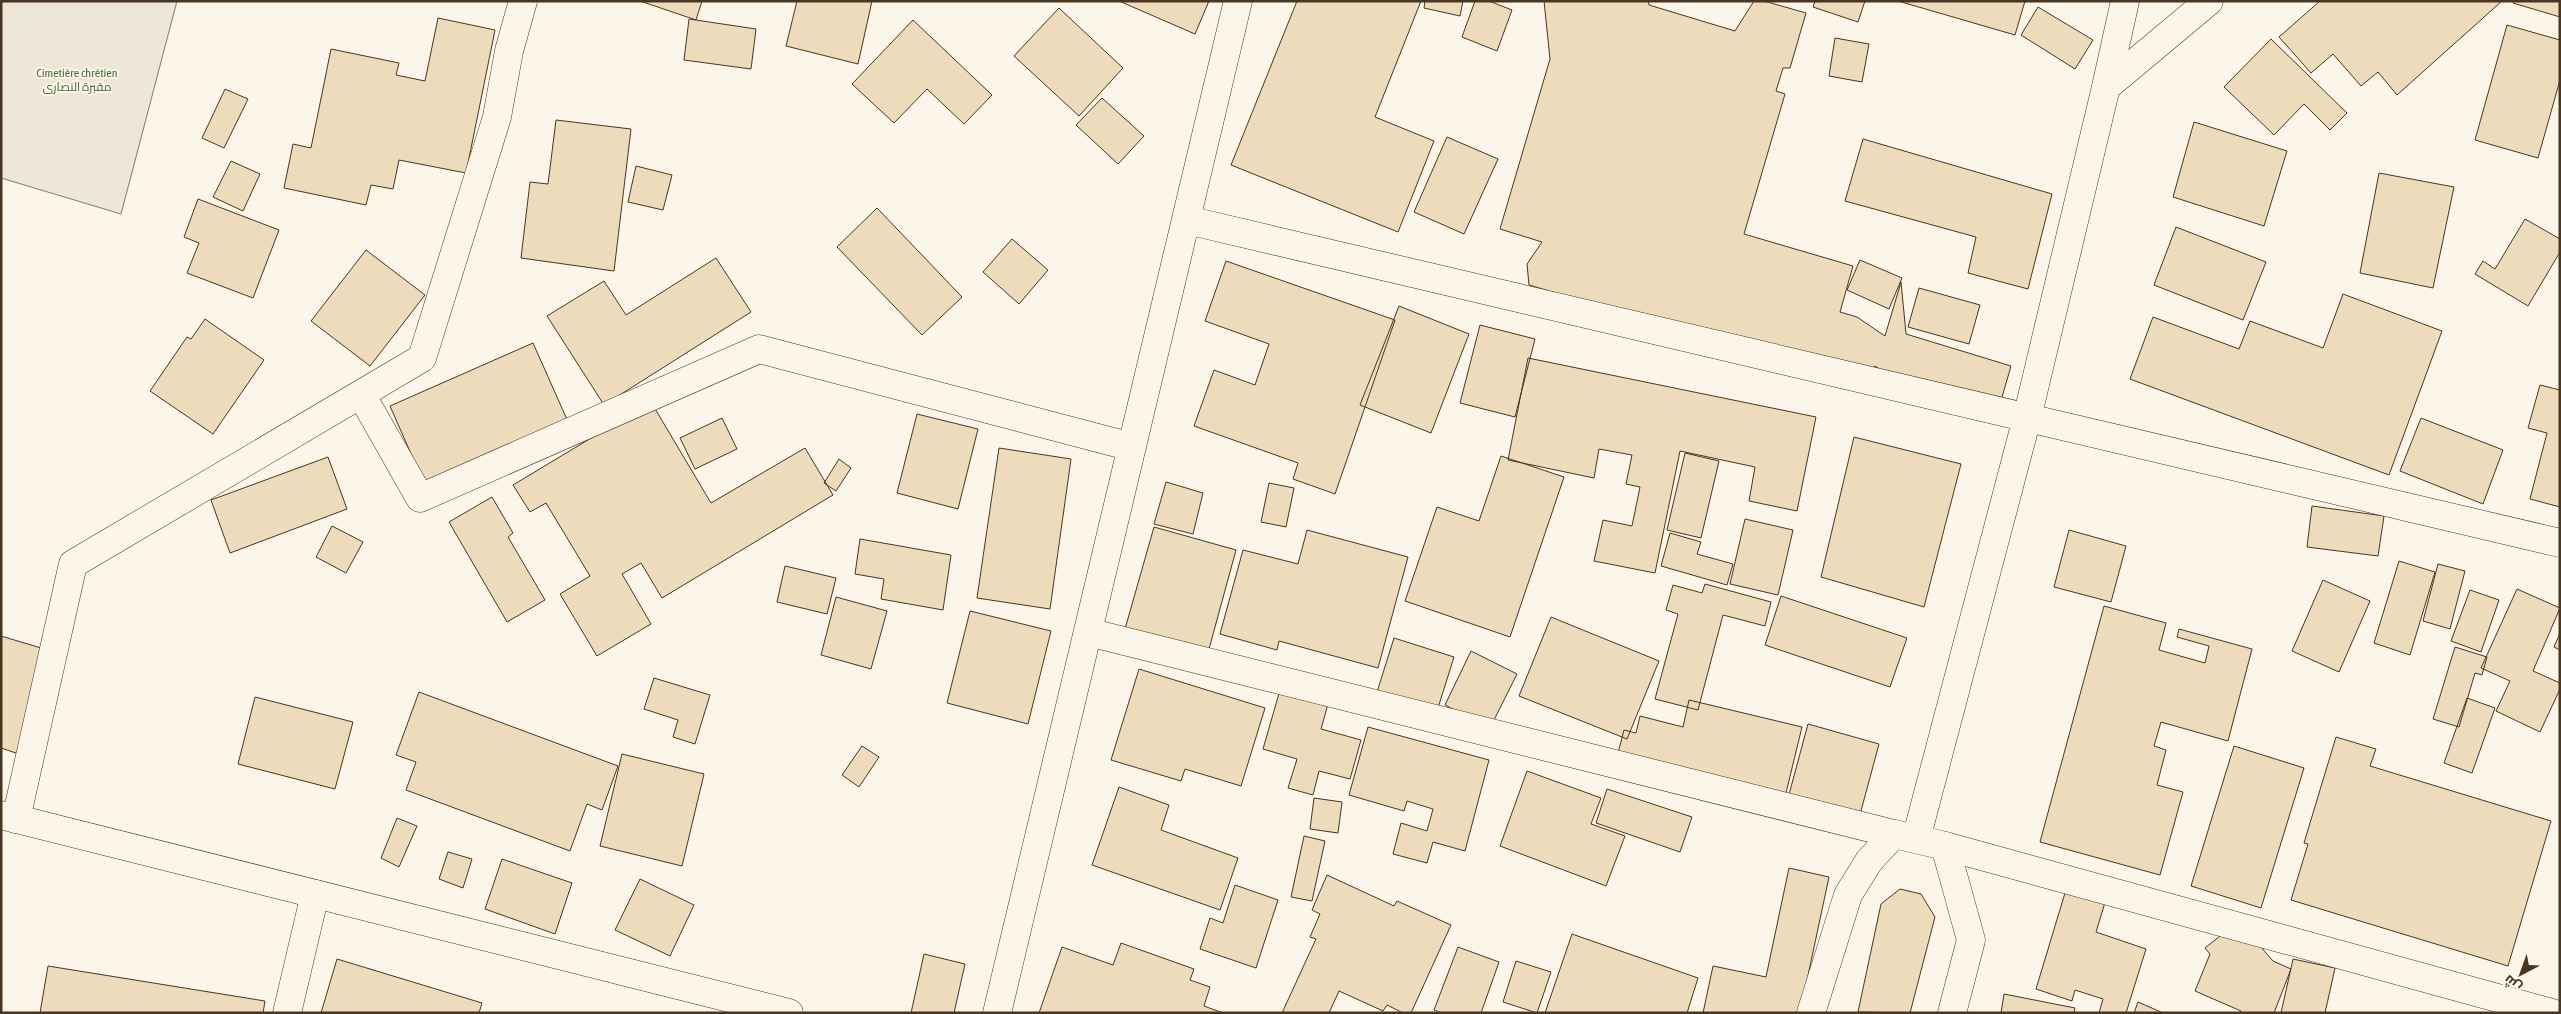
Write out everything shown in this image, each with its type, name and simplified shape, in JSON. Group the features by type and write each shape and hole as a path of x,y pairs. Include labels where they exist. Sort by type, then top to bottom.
{"street":[{"path":"523,1 509,51 497,117 422,358 73,564 8,817 789,1013"},
{"path":"997,1013 1238,1"},
{"path":"1811,1013 1848,895 1869,861 1905,837 2027,418 2125,1"},
{"path":"2106,87 2209,1"},
{"path":"1187,220 2560,543"},
{"path":"361,394 420,498 758,349 1132,447"},
{"path":"1088,632 1945,846 2552,1013"},
{"path":"1945,846 1971,940 1952,1013"},
{"path":"287,1013 315,894"}],"green space":[{"name":"Cimetière chrétien مقبرة النصارى","path":"1,1 177,1 121,214 1,178"}],"building":[{"path":"640,1 702,1 696,20"},
{"path":"797,1 872,1 858,64 786,46"},
{"path":"1119,1 1209,1 1195,34"},
{"path":"1297,1 1421,1 1375,117 1434,141 1398,232 1231,165"},
{"path":"1425,1 1463,1 1460,16 1424,8"},
{"path":"1475,1 1489,1 1512,10 1497,51 1462,37"},
{"path":"1544,1 1648,1 1649,5 1735,31 1754,1 1764,1 1806,13 1790,68 1783,68 1776,91 1785,94 1744,234 1853,266 1840,312 1857,317 1885,336 1901,282 1906,334 2011,366 1998,411 1917,394 1875,366 1862,384 1529,285 1527,264 1542,242 1500,229 1550,59"},
{"path":"1815,1 1865,1 1858,22 1813,7"},
{"path":"1898,1 2025,1 2015,35"},
{"path":"2320,1 2502,1 2397,95 2378,72 2361,86 2333,54 2311,73 2279,37"},
{"path":"2513,1 2560,1 2560,17 2513,3"},
{"path":"2038,7 2093,40 2075,69 2021,35"},
{"path":"1059,8 1123,68 1079,116 1014,56"},
{"path":"438,18 495,30 466,173 399,160 393,189 371,185 366,205 284,188 293,144 311,148 331,49 399,63 396,75 425,81"},
{"path":"689,19 756,29 751,69 684,60"},
{"path":"913,20 992,95 964,124 927,89 894,123 852,84"},
{"path":"2507,25 2560,40 2560,80 2538,158 2475,140"},
{"path":"1835,38 1869,44 1862,82 1829,76"},
{"path":"2271,39 2347,113 2330,130 2304,104 2274,135 2224,87"},
{"path":"225,89 248,99 224,148 202,138"},
{"path":"1102,98 1144,136 1118,164 1076,125"},
{"path":"556,120 631,129 614,271 521,258 530,182 548,184"},
{"path":"2194,122 2287,151 2264,226 2173,197"},
{"path":"1447,137 1498,159 1464,234 1414,212"},
{"path":"1863,139 2052,194 2028,289 1968,273 1976,237 1845,201"},
{"path":"231,161 260,174 243,211 213,197"},
{"path":"636,166 672,175 663,210 628,202"},
{"path":"2379,173 2454,187 2433,288 2360,273"},
{"path":"198,199 279,230 253,298 187,273 199,243 184,237"},
{"path":"877,208 962,297 922,335 837,247"},
{"path":"2525,219 2560,239 2560,252 2528,306 2475,274 2483,261 2495,269"},
{"path":"2176,227 2266,262 2243,320 2154,285"},
{"path":"1012,239 1048,270 1019,304 983,272"},
{"path":"366,250 425,295 370,366 311,321"},
{"path":"716,258 751,312 604,405 547,316 604,281 626,315"},
{"path":"1860,260 1902,278 1889,309 1847,290"},
{"path":"1226,261 1395,320 1335,494 1293,479 1298,463 1194,426 1214,370 1255,385 1269,344 1205,321"},
{"path":"1919,288 1980,305 1969,344 1908,327"},
{"path":"2343,294 2442,331 2389,475 2130,379 2153,317 2239,349 2250,321 2323,348"},
{"path":"1399,306 1469,334 1431,433 1360,405"},
{"path":"205,319 264,360 213,434 150,391 187,337 191,339"},
{"path":"1480,325 1535,339 1515,417 1460,403"},
{"path":"533,343 569,424 426,488 390,406"},
{"path":"1528,358 1816,417 1797,511 1749,501 1755,467 1680,451 1655,573 1594,561 1603,520 1632,526 1640,487 1626,484 1632,455 1599,449 1594,478 1508,460"},
{"path":"2540,385 2560,390 2560,507 2530,499 2547,433 2528,428"},
{"path":"651,402 711,503 805,448 833,495 662,598 641,563 622,574 651,624 597,656 560,594 590,576 546,503 530,512 513,485"},
{"path":"917,414 978,429 958,509 897,493"},
{"path":"722,418 737,449 695,469 680,438"},
{"path":"2421,418 2503,450 2483,504 2400,471"},
{"path":"1854,437 1961,464 1924,607 1821,577"},
{"path":"999,448 1071,459 1050,609 977,598"},
{"path":"1685,453 1719,461 1701,538 1667,530"},
{"path":"1501,456 1564,477 1510,637 1405,601 1437,507 1479,521"},
{"path":"328,457 347,509 230,553 211,500"},
{"path":"839,459 851,468 836,491 824,483"},
{"path":"1166,482 1203,493 1193,534 1154,524"},
{"path":"1269,483 1294,488 1286,527 1261,522"},
{"path":"492,497 513,533 508,537 545,600 507,622 449,522"},
{"path":"2312,506 2384,516 2378,556 2307,547"},
{"path":"1745,519 1793,530 1778,595 1730,584"},
{"path":"332,526 363,542 346,573 316,557"},
{"path":"1154,527 1236,550 1206,660 1123,636"},
{"path":"1307,530 1408,557 1378,668 1279,641 1277,650 1220,634 1243,550 1298,564"},
{"path":"2069,530 2126,546 2111,602 2054,587"},
{"path":"1670,533 1701,542 1697,554 1733,564 1727,585 1661,566"},
{"path":"860,539 951,555 943,610 881,599 884,579 855,574"},
{"path":"2399,561 2435,572 2410,655 2374,643"},
{"path":"2438,564 2465,571 2450,629 2423,621"},
{"path":"785,566 836,578 827,614 777,602"},
{"path":"2323,580 2370,601 2339,672 2292,651"},
{"path":"1705,584 1771,602 1765,626 1723,615 1698,710 1655,699 1678,614 1666,610 1673,585 1702,593"},
{"path":"2517,589 2560,608 2533,671 2560,683 2560,689 2540,732 2496,711 2510,681 2481,668"},
{"path":"2470,590 2499,600 2481,652 2451,641"},
{"path":"1781,596 1907,638 1890,687 1765,645"},
{"path":"836,597 887,611 871,669 821,655"},
{"path":"2104,606 2166,623 2159,650 2205,663 2209,646 2177,637 2179,629 2252,649 2228,741 2161,722 2154,746 2166,750 2157,785 2183,792 2160,875 2040,842"},
{"path":"970,611 1051,631 1028,724 947,703"},
{"path":"1551,617 1659,661 1627,739 1519,696"},
{"path":"2560,633 2560,650 2554,647"},
{"path":"1,636 51,651 19,754 1,748"},
{"path":"1394,638 1454,657 1437,711 1377,692"},
{"path":"2455,647 2487,657 2482,675 2475,673 2459,727 2433,719"},
{"path":"1471,651 1517,674 1490,728 1445,705"},
{"path":"1139,669 1265,708 1241,786 1185,769 1181,781 1111,760"},
{"path":"654,678 710,695 695,744 673,737 678,720 644,709"},
{"path":"1282,683 1330,697 1321,729 1361,740 1350,779 1319,771 1313,795 1288,788 1297,759 1263,749"},
{"path":"419,692 618,766 602,810 587,804 570,851 406,790 416,762 396,755"},
{"path":"255,697 353,722 335,789 238,764"},
{"path":"2467,698 2495,708 2472,773 2444,763"},
{"path":"1689,700 1802,727 1785,797 1617,757 1624,730 1636,733 1640,716 1683,727"},
{"path":"1808,724 1879,744 1858,822 1787,802"},
{"path":"1368,727 1489,760 1465,851 1433,842 1427,863 1393,854 1401,823 1427,831 1433,809 1407,801 1404,811 1349,795"},
{"path":"2336,737 2376,749 2370,766 2551,821 2508,966 2291,900 2308,844 2304,843"},
{"path":"862,746 879,757 859,787 842,775"},
{"path":"2234,746 2304,768 2261,908 2191,886"},
{"path":"622,754 704,774 682,866 600,846"},
{"path":"1527,771 1601,798 1591,824 1625,836 1606,886 1500,846"},
{"path":"1119,787 1169,805 1161,830 1238,858 1220,910 1092,865"},
{"path":"1607,789 1692,817 1680,852 1596,823"},
{"path":"1314,798 1342,802 1338,833 1310,829"},
{"path":"397,818 417,826 399,867 381,858"},
{"path":"1304,836 1325,841 1312,901 1291,897"},
{"path":"448,852 472,859 463,888 439,879"},
{"path":"502,859 572,883 555,934 485,909"},
{"path":"1789,868 1829,877 1800,1013 1703,1013 1713,966 1766,977"},
{"path":"1327,875 1394,906 1397,901 1451,925 1411,1013 1403,1013 1387,1005 1383,1011 1339,991 1329,1013 1282,1013 1316,939 1310,937 1320,914 1312,910"},
{"path":"640,879 694,905 670,956 615,930"},
{"path":"2068,883 2107,896 2096,932 2146,949 2126,1013 2099,1013 2103,999 2075,990 2072,1001 2036,989"},
{"path":"1235,885 1278,900 1256,968 1200,949 1210,918 1223,923"},
{"path":"1900,889 1921,894 1935,917 1910,1013 1858,1012 1881,904"},
{"path":"2225,932 2260,946 2273,961 2291,969 2274,1013 2240,1013 2241,1011 2195,991 2210,954 2205,948"},
{"path":"1572,934 1698,978 1687,1013 1545,1013"},
{"path":"1121,943 1194,969 1190,980 1210,987 1204,1006 1223,1013 1039,1013 1062,947 1113,965"},
{"path":"1458,947 1499,962 1481,1013 1442,1013 1434,1010"},
{"path":"924,954 965,964 954,1013 911,1013"},
{"path":"337,959 482,1003 479,1013 321,1013"},
{"path":"2293,959 2335,968 2325,1013 2281,1013"},
{"path":"1516,961 1551,972 1537,1013 1503,1002"},
{"path":"48,966 265,1001 263,1013 40,1013"},
{"path":"2004,994 2075,1008 2074,1013 2001,1013"},
{"path":"2138,1002 2161,1012 2161,1013 2134,1013"}]}
